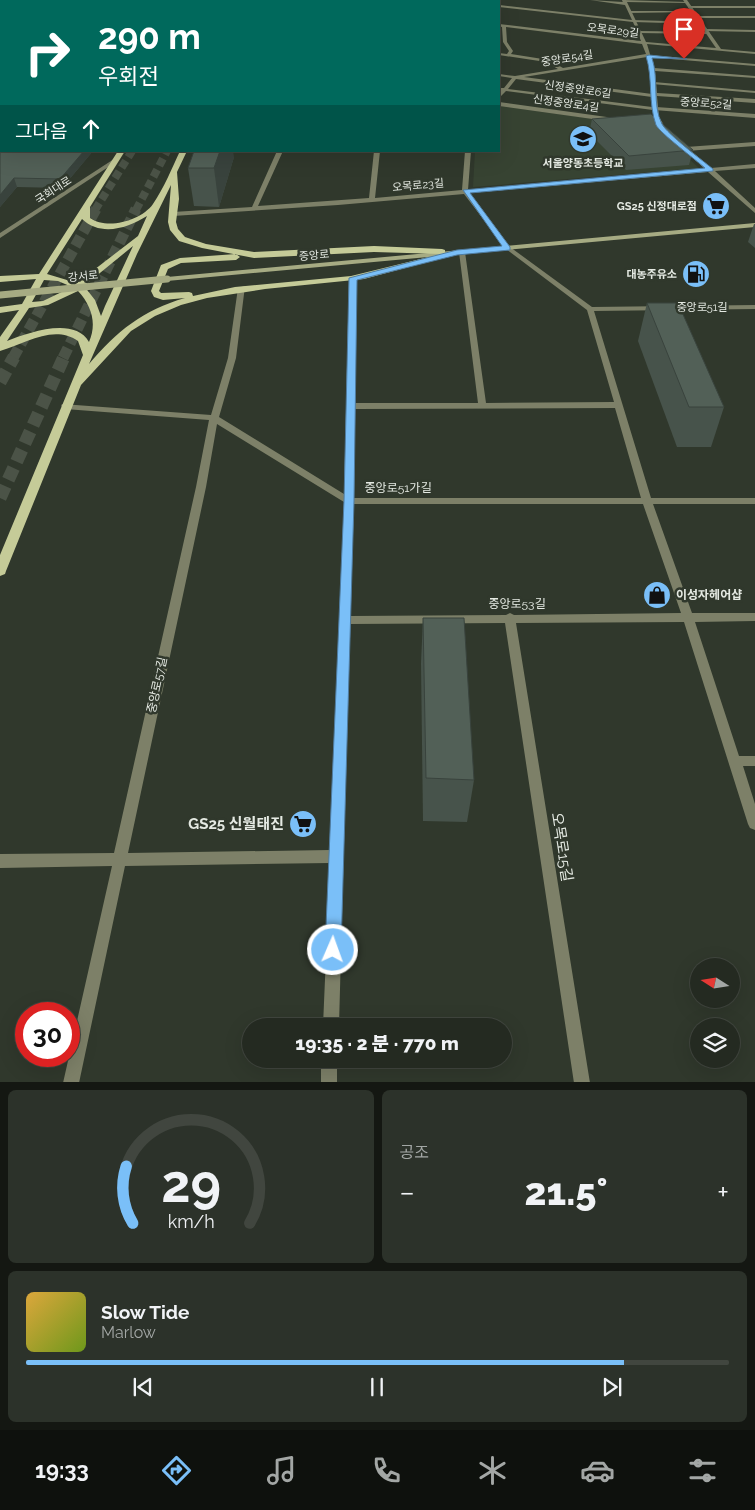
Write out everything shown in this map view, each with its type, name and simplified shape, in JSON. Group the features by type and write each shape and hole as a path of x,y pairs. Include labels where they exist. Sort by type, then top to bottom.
{"main road":[{"path":"0,344 19,318 42,276 121,152"},
{"path":"0,571 87,354 142,235 183,152"},
{"path":"174,170 174,230 182,239 205,246 254,255"},
{"path":"86,206 86,219 91,224 104,226 134,222 156,206"},
{"name":"중앙로","path":"167,279 755,225"},
{"path":"0,310 46,303 78,287 142,235"},
{"path":"374,249 460,253 353,278 164,297 157,295 155,291 160,271 171,263 254,255 374,249"},
{"path":"25,277 57,252"},
{"path":"0,279 42,276 60,279 78,287 88,294 93,304 99,329"},
{"name":"강서로","path":"0,296 167,279"},
{"path":"0,288 4,292 0,296"},
{"path":"71,391 129,328 155,314 194,298 227,290"},
{"path":"0,348 33,334 60,332 75,335 83,340 87,354"}],"street":[{"path":"267,0 298,0"},
{"path":"592,0 755,7"},
{"path":"625,2 647,43 648,56 653,69 656,109 660,126"},
{"path":"687,3 720,50"},
{"path":"500,6 634,21 701,23"},
{"path":"630,12 693,12"},
{"path":"696,17 755,17"},
{"name":"오목로29길","path":"508,55 511,51 505,42 501,26 755,53"},
{"path":"640,32 755,31"},
{"path":"500,54 546,61 562,69"},
{"path":"648,56 755,65"},
{"name":"중앙로54길","path":"515,77 648,56"},
{"path":"653,69 755,77"},
{"path":"500,75 655,95 755,101"},
{"path":"500,96 515,77"},
{"name":"중앙로52길","path":"654,83 755,92"},
{"name":"신정중앙로6길","path":"500,88 656,109"},
{"name":"신정중앙로4길","path":"500,104 622,121"},
{"name":"중앙로52길","path":"656,109 755,116"},
{"path":"650,124 660,126 673,137"},
{"path":"680,143 755,211"},
{"path":"686,149 755,144"},
{"path":"254,209 280,152"},
{"path":"372,200 376,152"},
{"path":"468,152 465,191 508,248 590,309 647,501 688,618 755,824"},
{"name":"국회대로","path":"0,236 116,160"},
{"name":"오목로23길","path":"173,214 372,200 755,166"},
{"path":"460,253 482,406"},
{"path":"331,1018 349,501 353,278"},
{"name":"중앙로57길","path":"71,1082 118,859 201,487 214,418 232,358 242,288"},
{"name":"중앙로51길","path":"590,309 755,307"},
{"path":"351,406 619,405"},
{"name":"중앙로51가길","path":"65,406 214,418 349,501 755,501"},
{"path":"688,618 755,616"},
{"name":"중앙로53길","path":"345,620 510,617 688,618"},
{"name":"오목로15길","path":"510,617 582,1082"},
{"path":"735,761 755,761"},
{"path":"0,861 336,856"},
{"path":"329,1082 330,1068"}],"shaded area":[{"name":"서울양동초등학교","path":"500,106 654,127 699,168 473,187 475,152 500,152"}],"building":[{"path":"651,114 693,150 629,156 592,119"},
{"path":"0,152 83,152 60,179 14,178 0,195"},
{"path":"194,152 220,152 214,168 188,168"},
{"path":"647,303 678,303 724,407 689,407"},
{"path":"423,618 464,618 474,780 426,778"}],"tunnel":[{"path":"95,210 131,152"},
{"path":"136,210 166,152"},
{"path":"13,358 96,209"},
{"path":"63,358 136,209"},
{"path":"0,382 14,357"},
{"path":"0,498 64,357"}],"place":[{"name":"서울양동초등학교","path":"583,139"},
{"name":"GS25 신정대로점","path":"716,206"},
{"name":"대농주유소","path":"696,274"},
{"name":"이성자헤어샵","path":"657,595"},
{"name":"GS25 신월태진","path":"303,824"}],"route":[{"path":"333,950 349,501 353,278 457,253 508,248 465,191 710,170 660,126 656,109 653,68 649,56 684,59"}]}
